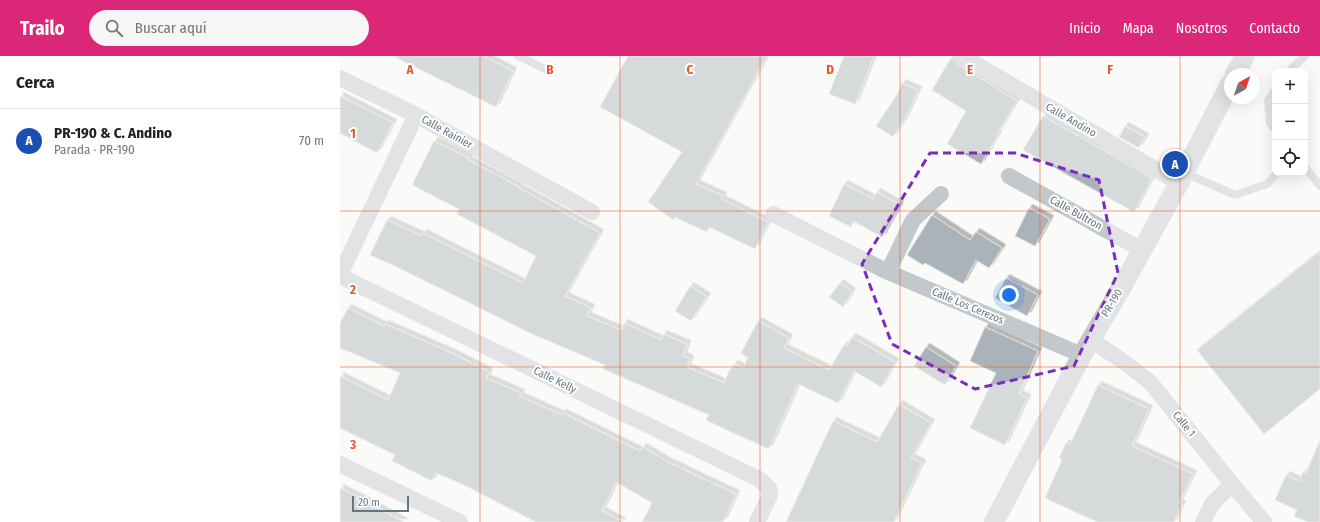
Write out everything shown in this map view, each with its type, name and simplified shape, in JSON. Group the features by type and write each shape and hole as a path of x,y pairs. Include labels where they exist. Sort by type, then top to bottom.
{"street":[{"name":"Calle Andino","path":"962,56 1182,178"},
{"path":"1238,68 1245,56"},
{"path":"340,78 416,115"},
{"name":"PR-190","path":"994,522 1086,347 1182,178 1224,96"},
{"name":"Calle Rainier","path":"340,276 416,115 592,212"},
{"name":"Calle Bultron","path":"1009,176 1142,250"},
{"path":"888,272 913,220 941,194"},
{"name":"Calle Los Cerezos","path":"773,214 888,272 1086,347"},
{"name":"Calle Kelly","path":"340,276 759,479 769,488 770,495 757,522"},
{"name":"Calle 1","path":"1086,347 1121,360 1150,382 1264,522"},
{"path":"340,464 460,522"},
{"path":"1203,522 1212,504 1232,484"}],"lane":[{"path":"518,56 549,71"},
{"path":"1292,68 1305,56"},
{"path":"1272,94 1268,100 1270,123 1272,126"},
{"path":"1308,171 1320,186"},
{"path":"1182,178 1235,195 1267,184 1274,176"}],"highlighted area":[{"path":"930,153 1015,153 1099,180 1118,273 1074,366 975,389 892,344 862,264"}],"building":[{"path":"393,56 483,56 513,71 496,107"},
{"path":"628,56 767,56 696,184 723,196 721,199 768,222 755,249 709,227 707,232 675,217 673,220 648,202 682,152 600,107"},
{"path":"844,56 874,56 855,104 829,94"},
{"path":"951,58 957,64 1017,101 981,164 947,144 966,111 932,90"},
{"path":"902,83 918,90 904,121 893,137 876,126 897,95"},
{"path":"340,96 393,123 377,153 340,133"},
{"path":"1043,116 1152,178 1134,212 1023,150"},
{"path":"1125,126 1145,137 1139,148 1119,137"},
{"path":"434,141 469,158 468,160 600,233 565,296 591,308 587,316 621,330 624,323 661,340 663,334 687,344 683,356 690,359 687,367 724,383 730,369 731,370 734,364 743,368 748,358 741,353 758,321 789,338 784,348 829,370 844,345 847,346 852,337 895,362 881,387 854,371 838,403 798,384 769,449 731,432 706,420 709,415 603,369 605,365 530,333 370,255 387,220 422,236 423,233 523,283 536,256 457,214 459,209 412,185"},
{"path":"844,184 873,199 877,192 900,205 882,237 853,221 851,227 829,216"},
{"path":"1029,208 1050,219 1035,246 1015,236"},
{"path":"932,215 970,240 976,232 1002,248 989,268 976,260 963,284 925,263 923,265 907,255"},
{"path":"1320,251 1320,389 1264,434 1197,350"},
{"path":"1006,278 1038,295 1027,316 995,298"},
{"path":"840,283 852,292 843,307 829,297"},
{"path":"690,286 707,297 691,321 675,311"},
{"path":"348,308 384,326 385,324 454,354 489,372 486,378 521,393 519,396 562,415 563,413 640,451 643,447 673,465 736,494 723,522 642,522 652,503 616,482 602,511 623,522 536,522 464,485 436,473 432,481 392,461 395,455 340,428 340,376 388,400 400,373 340,348 340,323"},
{"path":"985,327 1038,351 1019,394 1027,398 1005,445 970,428 996,373 970,361"},
{"path":"926,347 956,366 945,385 914,366"},
{"path":"1098,385 1149,409 1132,446 1193,474 1179,503 1182,504 1174,522 1097,522 1045,498 1062,460 1059,458 1066,443 1070,445"},
{"path":"899,404 931,423 911,458 922,463 894,522 786,522 833,421 877,442"},
{"path":"1320,440 1320,522 1308,522 1294,516 1297,510 1275,500 1286,475 1299,481 1303,472 1306,473"},
{"path":"340,488 356,496 404,522 340,522"}],"place":[{"name":"PR-190 & C. Andino","path":"1175,164"}]}
